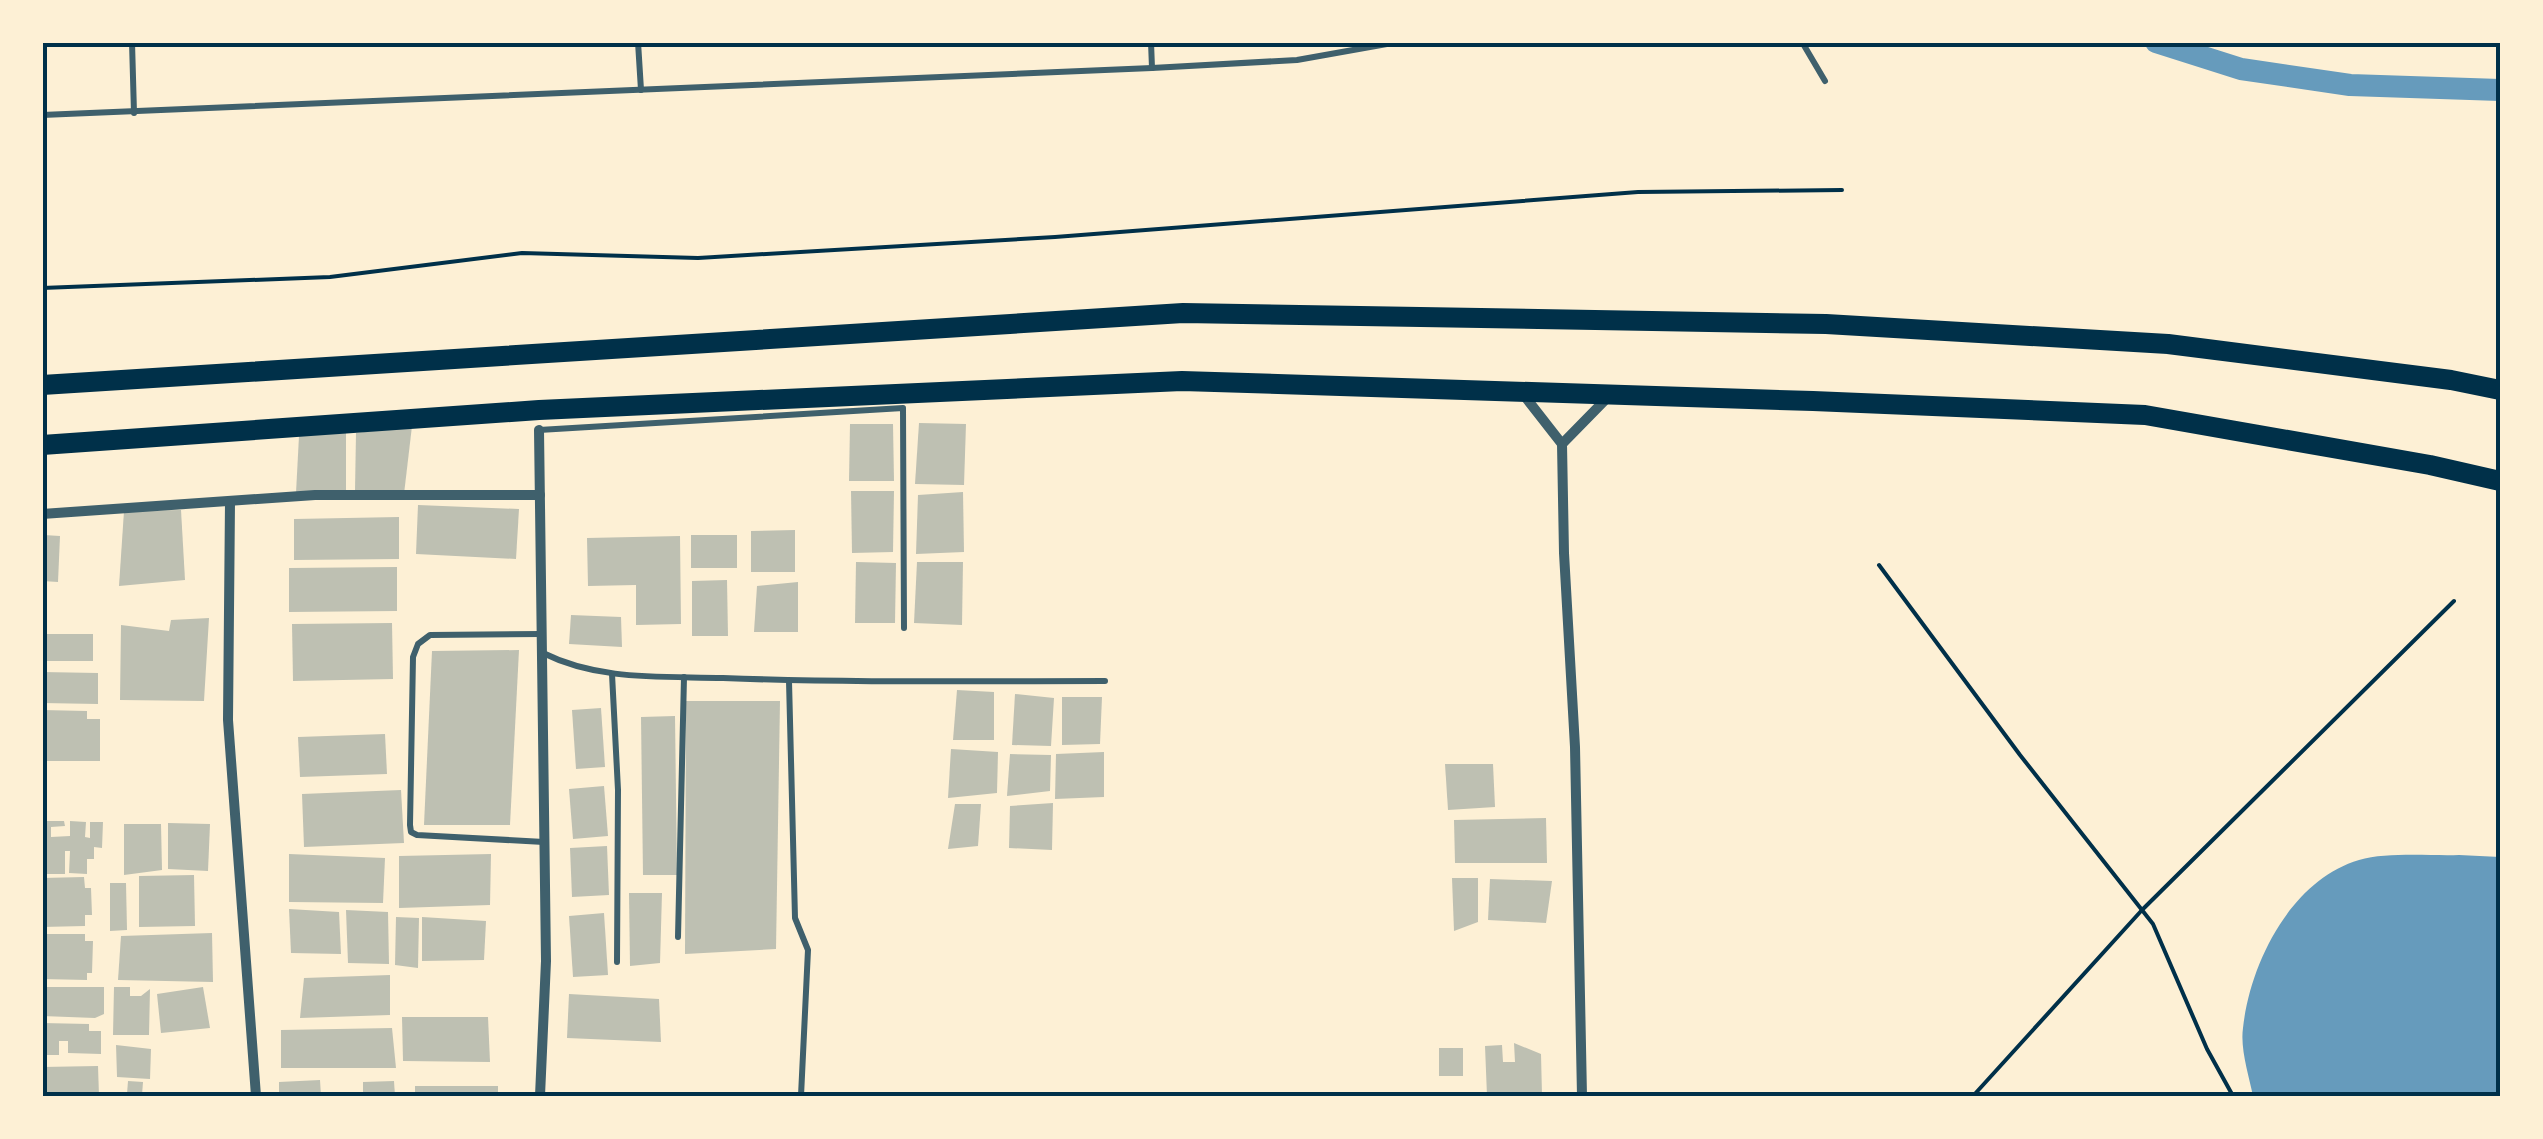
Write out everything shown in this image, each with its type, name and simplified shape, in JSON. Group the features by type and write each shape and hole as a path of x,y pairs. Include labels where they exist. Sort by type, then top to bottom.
{"highway":[{"path":"42,385 1183,313 1826,324 2150,342 2451,380 2500,390"},
{"path":"42,444 539,410 1182,381 2145,415 2500,481"}],"street":[{"path":"1521,392 1562,444 1575,746 1582,1096"},
{"path":"1562,444 1610,394"},
{"path":"539,430 546,961 540,1096"},
{"path":"42,514 315,494 540,494"},
{"path":"230,502 228,720 256,1096"}],"lane":[{"path":"132,42 134,112"},
{"path":"638,42 641,90"},
{"path":"1151,42 1152,68"},
{"path":"42,115 1152,68 1297,60 1398,42"},
{"path":"1802,42 1825,81"},
{"path":"539,430 904,408 904,628"},
{"path":"542,634 430,635 418,644 414,657 410,825 416,835 544,842"},
{"path":"542,652 572,667 612,674 789,681 1105,681"},
{"path":"612,674 618,790 617,962"},
{"path":"678,937 684,677"},
{"path":"789,681 795,918 808,950 802,1096"}],"path":[{"path":"42,288 330,277 522,253 698,258 1036,238 1638,192 1842,190"},
{"path":"1880,565 2020,755 2152,924 2207,1048 2233,1096"},
{"path":"1973,1096 2142,910 2454,601"}],"water":[{"path":"2395,855 2500,857 2500,1096 2253,1096 2243,1045 2247,1003 2265,952 2294,905 2335,870 2359,860"}],"building":[{"path":"919,423 966,424 964,485 915,484"},
{"path":"850,424 893,424 894,481 849,481"},
{"path":"412,426 404,494 355,491 356,433"},
{"path":"346,433 346,492 296,493 299,436"},
{"path":"851,491 894,491 893,552 852,553"},
{"path":"963,492 964,552 916,554 918,495"},
{"path":"418,505 519,509 516,559 416,554"},
{"path":"181,510 185,580 119,586 124,511"},
{"path":"399,517 399,559 294,560 294,519"},
{"path":"795,530 795,572 751,572 751,531"},
{"path":"44,535 60,536 58,582 42,581"},
{"path":"691,535 737,535 737,568 691,568"},
{"path":"680,536 681,624 636,625 636,585 588,586 587,538"},
{"path":"856,562 896,563 895,623 855,623"},
{"path":"917,562 963,562 962,625 914,623"},
{"path":"397,567 397,611 289,612 289,568"},
{"path":"727,580 728,636 692,636 692,581"},
{"path":"798,582 798,632 754,632 757,586"},
{"path":"571,615 621,617 622,647 569,644"},
{"path":"209,618 204,701 120,700 121,625 169,631 171,620"},
{"path":"392,623 393,679 293,681 292,624"},
{"path":"42,634 93,634 93,661 42,661"},
{"path":"519,650 510,825 424,825 432,651"},
{"path":"42,672 98,673 98,704 42,703"},
{"path":"957,690 994,692 994,740 953,740"},
{"path":"1015,694 1054,698 1051,746 1012,745"},
{"path":"1062,697 1102,697 1100,744 1062,745"},
{"path":"686,701 780,701 776,949 685,954"},
{"path":"601,708 605,767 576,769 572,710"},
{"path":"42,710 87,711 87,719 100,719 100,761 42,761"},
{"path":"675,716 677,875 643,875 641,717"},
{"path":"385,734 387,774 300,777 298,737"},
{"path":"951,749 998,752 997,793 948,798"},
{"path":"1104,752 1104,797 1055,799 1056,754"},
{"path":"1010,754 1051,755 1050,791 1007,796"},
{"path":"1445,764 1493,764 1495,807 1448,810"},
{"path":"604,786 608,836 573,839 569,789"},
{"path":"401,790 404,843 304,847 302,794"},
{"path":"1053,803 1052,850 1009,848 1010,806"},
{"path":"955,804 981,804 978,846 948,849"},
{"path":"1546,818 1547,863 1455,863 1454,820"},
{"path":"42,821 64,821 65,826 51,827 51,837 70,836 70,821 86,822 85,837 90,838 90,822 103,822 102,848 94,847 94,859 87,859 87,874 69,873 70,851 65,851 65,874 42,874"},
{"path":"168,823 210,824 208,871 168,869"},
{"path":"124,824 161,824 162,870 124,875"},
{"path":"607,846 609,895 572,897 570,848"},
{"path":"289,854 385,858 383,903 289,902"},
{"path":"491,854 490,905 399,908 399,856"},
{"path":"194,875 195,926 139,927 139,876"},
{"path":"84,877 85,888 91,888 92,915 85,915 85,926 42,927 42,878"},
{"path":"1452,878 1478,878 1478,922 1454,931"},
{"path":"1490,879 1552,881 1546,923 1488,920"},
{"path":"110,883 126,883 127,930 110,931"},
{"path":"629,893 662,893 660,963 630,966"},
{"path":"289,909 339,912 341,954 291,953"},
{"path":"346,910 388,912 389,964 348,963"},
{"path":"604,913 608,975 573,977 569,916"},
{"path":"396,917 419,918 418,968 395,965"},
{"path":"422,917 486,921 484,960 422,961"},
{"path":"212,933 213,982 118,980 121,936"},
{"path":"42,934 85,934 85,941 93,941 92,973 87,973 87,980 42,979"},
{"path":"390,975 390,1015 300,1018 304,978"},
{"path":"42,987 104,987 104,1014 95,1018 42,1016"},
{"path":"114,987 130,987 130,996 141,996 150,989 149,1035 113,1035"},
{"path":"203,987 210,1028 161,1033 157,994"},
{"path":"569,994 659,999 661,1042 567,1038"},
{"path":"402,1017 488,1017 490,1062 403,1061"},
{"path":"42,1023 89,1024 89,1031 101,1031 101,1054 68,1053 68,1041 59,1041 59,1055 42,1055"},
{"path":"392,1028 396,1068 281,1068 281,1030"},
{"path":"1514,1043 1541,1054 1542,1095 1487,1096 1485,1046 1502,1045 1503,1062 1515,1062"},
{"path":"116,1045 151,1049 150,1079 117,1077"},
{"path":"1439,1048 1463,1048 1463,1076 1439,1076"},
{"path":"98,1066 99,1096 42,1096 42,1067"},
{"path":"320,1080 321,1096 279,1096 279,1082"},
{"path":"128,1081 143,1082 142,1095 127,1094"},
{"path":"394,1081 395,1096 363,1096 363,1082"},
{"path":"415,1086 498,1086 498,1096 415,1096"}],"waterway":[{"path":"2156,42 2241,69 2350,85 2500,90"}]}
